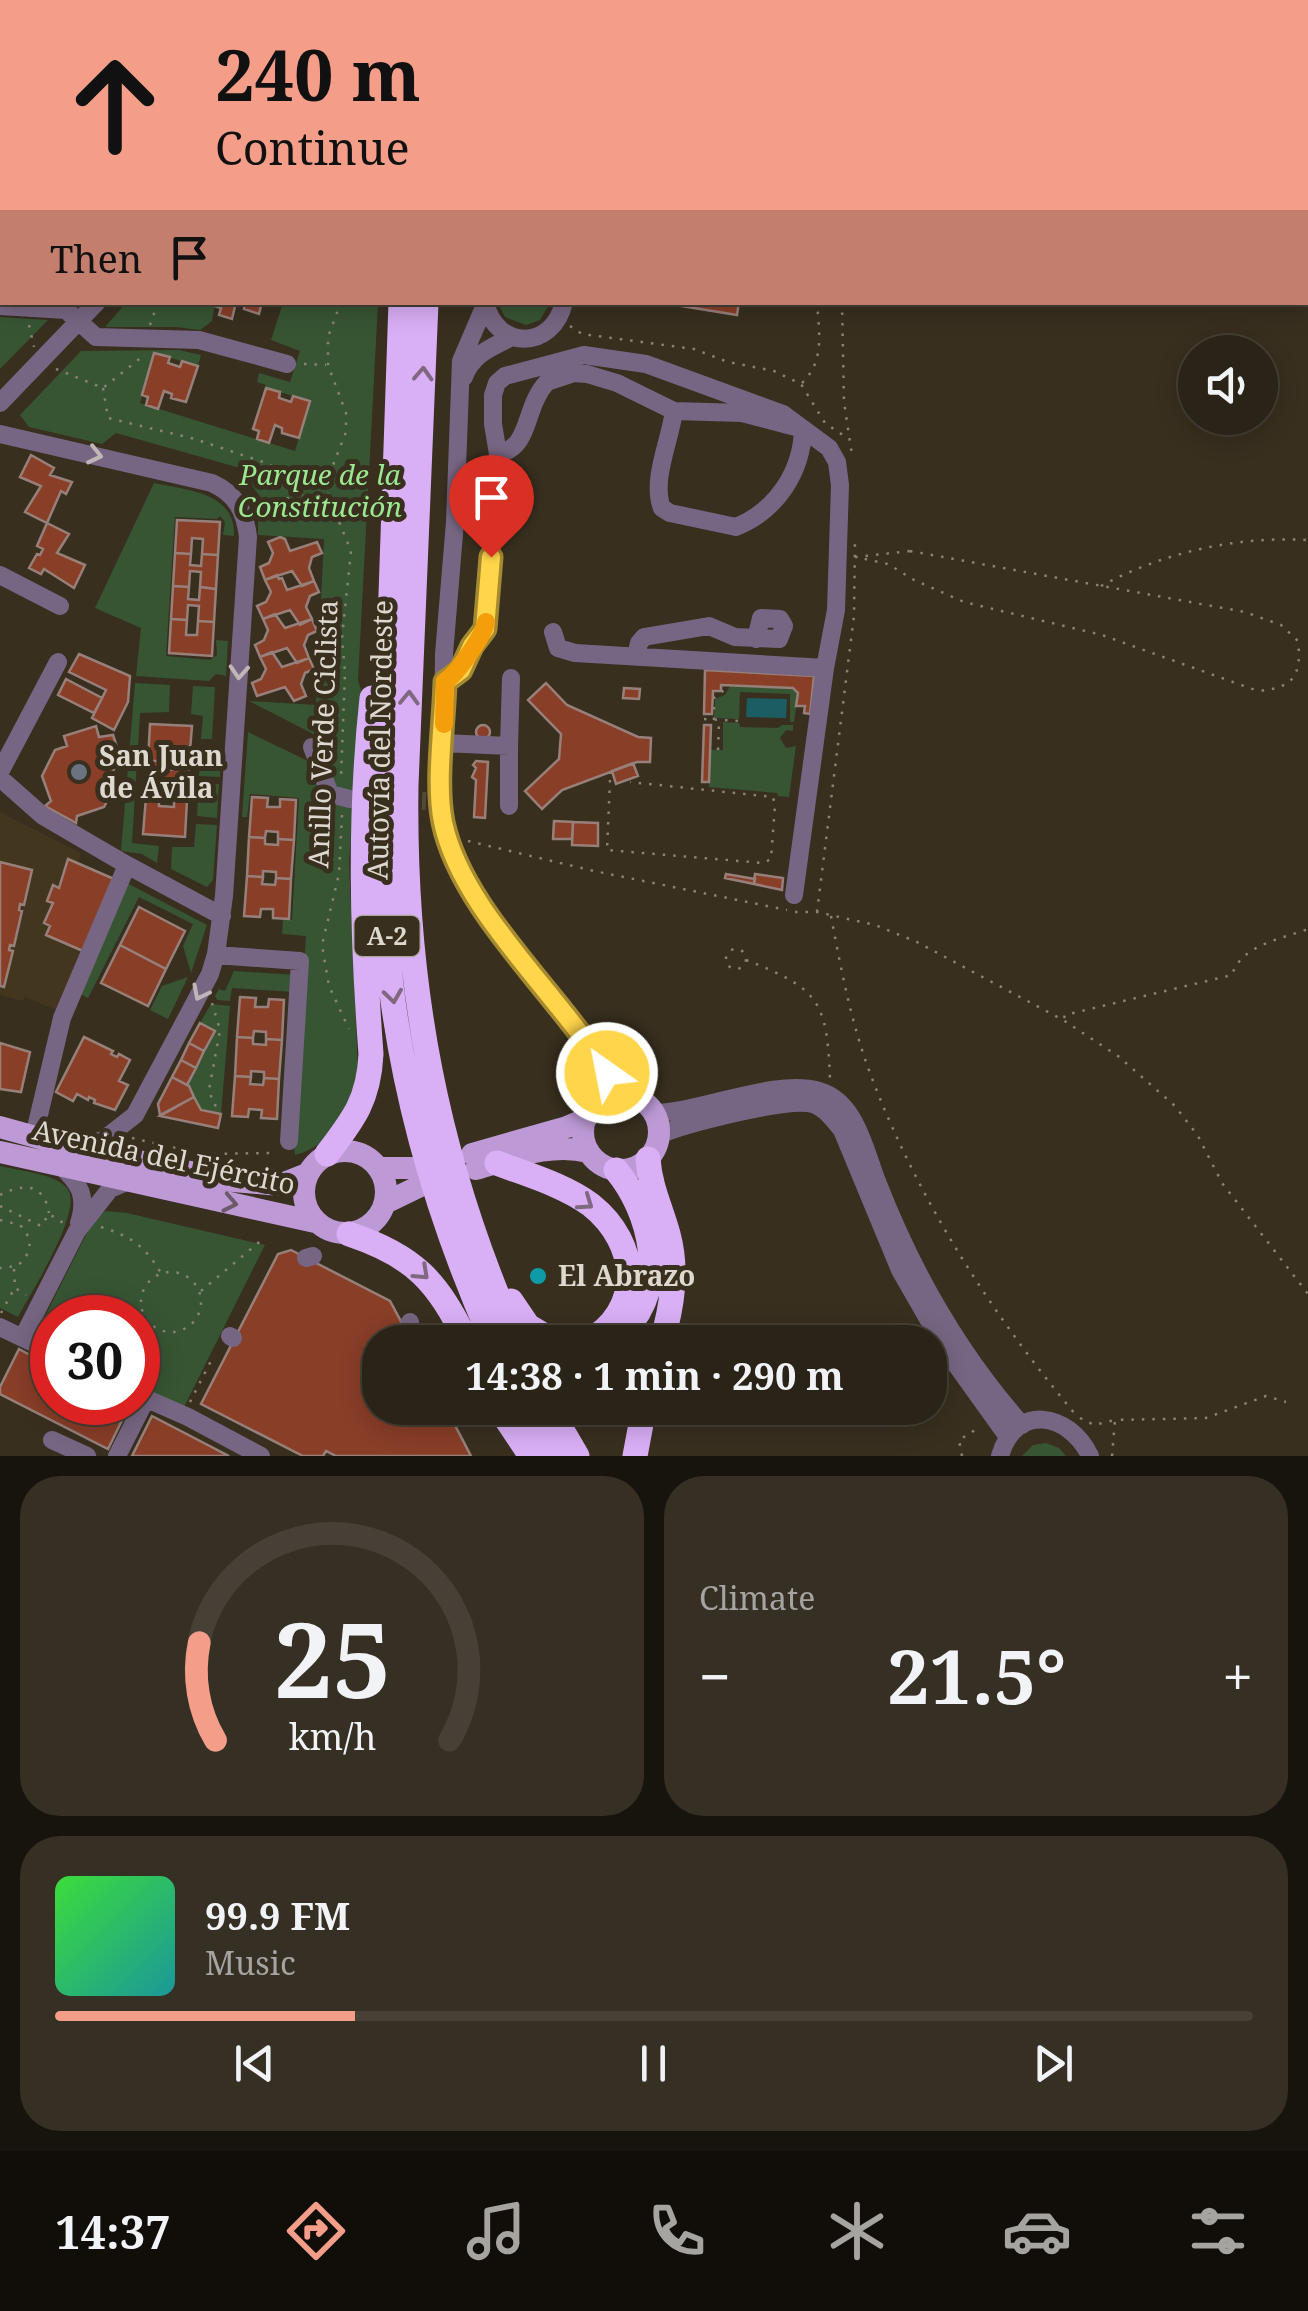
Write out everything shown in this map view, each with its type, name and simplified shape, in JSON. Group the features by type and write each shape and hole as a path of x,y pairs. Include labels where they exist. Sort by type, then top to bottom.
{"highway":[{"name":"Autovía del Nordeste","path":"401,305 384,816 392,989 423,1146 454,1246 486,1325"},
{"name":"Autovía del Nordeste","path":"426,305 405,866 416,996 433,1095 462,1206 509,1325"},
{"path":"328,1154 352,1123 370,1083 362,823 380,596 393,514"},
{"path":"405,866 434,1049 468,1185 498,1274 515,1308 530,1325"},
{"path":"648,1160 649,1180 668,1234 674,1270 666,1325"},
{"path":"482,1162 580,1198 599,1212 617,1235 629,1274 627,1297 612,1325"},
{"path":"616,1170 633,1192 650,1249 651,1277 646,1297 630,1325"},
{"path":"349,1234 396,1252 424,1273 458,1325"},
{"path":"510,1425 531,1456"},
{"path":"536,1425 554,1456"},
{"path":"558,1425 577,1456"},
{"path":"636,1456 641,1425"}],"main road":[{"path":"482,1162 567,1127 592,1110 618,1094 639,1098 656,1124 656,1148 648,1160 628,1170 601,1164 584,1142 592,1110"},
{"name":"Avenida del Ejército","path":"0,1127 34,1136 65,1155 129,1181 315,1222"},
{"path":"482,1162 554,1148 589,1152"},
{"path":"350,1151 378,1168 384,1179 385,1203 368,1227 349,1234 331,1232 315,1222 303,1197 307,1174 328,1154 350,1151"},
{"name":"Avenida del Ejército","path":"0,1152 65,1155 269,1186 307,1174"},
{"path":"378,1168 418,1177 385,1203"}],"street":[{"path":"0,403 94,305"},
{"path":"485,305 499,330 512,338 527,339 553,328 564,305"},
{"path":"485,305 462,360 444,743 434,801 470,886 607,1073 629,1095"},
{"path":"0,306 66,310 96,337 200,340 288,364"},
{"path":"460,388 474,359 512,338"},
{"path":"445,682 461,670 485,629 498,454 493,424 497,383 506,376 584,355 646,364 783,414 829,448 837,462 840,485 836,610 794,895"},
{"path":"498,454 512,451 519,444 538,392 546,382 561,376 587,374 617,382 674,411 742,413 804,429"},
{"path":"674,411 657,483 662,508 718,526 736,527 750,521 783,490 803,449 804,429"},
{"path":"0,434 212,484 238,502 248,536 216,956 144,1101 120,1128 65,1155 79,1183 84,1209 45,1295"},
{"path":"0,447 21,438"},
{"path":"0,575 60,606"},
{"path":"636,656 638,643 644,638 708,626 736,637 756,639"},
{"path":"553,632 558,648 574,652 825,668"},
{"path":"58,662 0,775 43,816 97,850 222,916"},
{"path":"508,806 511,678"},
{"path":"444,743 509,746"},
{"path":"312,747 330,794 345,798"},
{"path":"34,1136 62,1018 133,868"},
{"path":"216,956 300,961 284,1147"},
{"path":"592,1110 594,1052"},
{"path":"656,1124 681,1111 789,1088 818,1090 830,1096 855,1122 913,1264 1015,1431"},
{"path":"656,1124 685,1126 790,1102 814,1104 831,1116 842,1130 900,1270 947,1352 994,1418 1015,1431"},
{"path":"77,1231 110,1188 129,1181"},
{"path":"23,1337 30,1323"},
{"path":"0,1327 30,1341"},
{"path":"160,1405 260,1456"},
{"path":"1000,1456 1015,1431 1042,1419 1063,1424 1080,1437 1090,1456"},
{"path":"117,1456 130,1425"},
{"path":"52,1440 87,1456"}],"path":[{"path":"104,388 129,371 144,354 157,305"},
{"path":"238,502 328,495 346,432 343,402 328,365 328,336 340,305"},
{"path":"801,384 812,374 819,353 818,305"},
{"path":"842,305 844,402 852,460"},
{"path":"30,306 30,332 41,360 69,376 104,388"},
{"path":"570,326 582,334 694,349 728,362 774,371 801,384 825,423 852,441"},
{"path":"288,364 328,365"},
{"path":"104,388 108,418 163,429 269,464 303,496"},
{"name":"Anillo Verde Ciclista","path":"328,495 351,551 342,638 345,798 339,874 322,944 329,986 353,1042"},
{"path":"817,912 854,616 855,538"},
{"path":"1100,587 1140,565 1224,544 1243,545 1256,539 1308,540"},
{"path":"910,551 1245,612 1281,625 1298,641 1300,659 1294,679 1279,689 1258,691 1102,634 964,602 888,564 856,557 910,551"},
{"path":"1298,641 1308,640"},
{"path":"718,750 714,698 728,687"},
{"path":"704,719 740,721"},
{"path":"610,780 607,850 763,864 772,860 773,797 630,782"},
{"path":"447,836 594,871 875,925 918,942 1064,1020 1118,1056 1175,1106 1198,1136 1222,1183 1308,1294"},
{"path":"830,915 846,995 900,1147 974,1280 1087,1432"},
{"path":"1064,1020 1065,1016 1232,975 1246,952 1308,929"},
{"path":"746,960 742,967 733,968 726,958 730,950 739,949 746,960 782,974 816,1000 828,1042 830,1096"},
{"path":"201,990 214,1004 220,1030 209,1090 214,1105 222,1106"},
{"path":"120,1128 134,1140 201,1154 244,1156 284,1147"},
{"path":"0,1195 36,1188 46,1198 49,1214 41,1226 0,1206"},
{"path":"49,1214 77,1231 98,1226 119,1233 148,1251 161,1273"},
{"path":"0,1220 20,1224 29,1237 28,1254 14,1267 0,1268"},
{"path":"200,1292 264,1238"},
{"path":"0,1314 15,1288 14,1267"},
{"path":"142,1295 143,1289 161,1273 172,1271 186,1275 200,1292 199,1314 184,1329 160,1330"},
{"path":"15,1288 30,1298"},
{"path":"183,1415 212,1359"},
{"path":"1079,1418 1094,1424 1206,1418 1266,1396 1286,1402"},
{"path":"962,1456 958,1440 994,1418"},
{"path":"1112,1456 1115,1420"}],"shaded area":[{"path":"0,812 81,853 78,863 114,879 59,1011 25,997 23,1001 0,995"}],"green space":[{"path":"124,305 215,305 212,321 200,330 105,327"},
{"name":"Parque de la Constitución","path":"282,305 378,305 358,680 361,690 349,863 358,1071 351,1098 330,1134 295,1155 306,936 282,934 283,920 292,920 299,798 250,794 247,817 242,817 248,732 308,761 321,738 249,701 316,705 324,539 258,535 258,494 240,468 116,433 102,444 29,427 20,415 81,351 179,350 201,355 198,366 154,353 140,403 295,451 310,401 257,382 259,373 290,382 300,351 271,340"},
{"path":"499,305 549,305 540,320 526,325 505,317"},
{"path":"0,317 48,320 0,369"},
{"path":"154,483 207,496 227,510 232,521 234,536 223,535 225,522 220,516 175,517 166,656 210,660 217,655 216,640 228,641 226,676 216,674 209,681 136,676 141,628 95,608"},
{"path":"135,683 170,685 169,712 140,713 132,843 159,846 157,863 142,854 121,851"},
{"path":"193,686 215,687 212,739 201,739 203,716 191,714"},
{"path":"730,686 793,688 798,693 794,722 790,722 790,694 740,692 739,719 714,718 715,699 725,695"},
{"path":"723,722 739,723 740,727 793,725 793,731 786,730 780,738 786,748 796,746 789,797 709,787 709,750 723,750"},
{"path":"201,748 212,749 211,764 220,765 220,777 199,776"},
{"path":"199,783 219,784 217,818 197,816"},
{"path":"196,824 217,825 213,880 207,887 171,869 172,847 194,847"},
{"path":"127,883 207,925 191,973 183,946 193,924 139,897 88,998 80,994"},
{"path":"234,971 296,975 295,992 232,988 230,1001 217,1000 219,989 225,991"},
{"path":"188,977 168,1019 150,1010 162,986"},
{"path":"211,1004 230,1006 221,1114 201,1110 187,1085 215,1032 200,1023"},
{"path":"0,1166 54,1179 67,1188 71,1199 63,1232 18,1317 0,1308"},
{"path":"105,1211 127,1213 265,1245 183,1409 160,1397 160,1295 56,1295 92,1223"},
{"path":"1046,1443 1066,1456 1022,1456 1033,1445"}],"water":[{"path":"747,698 787,699 786,718 746,717"}],"building":[{"path":"235,305 232,319 219,315 221,308 214,306"},
{"path":"245,305 261,305 259,314 244,309"},
{"path":"675,305 739,305 737,315"},
{"path":"154,353 170,357 168,363 180,367 182,361 198,366 186,402 171,398 172,394 164,391 158,409 146,405 148,397 142,395"},
{"path":"266,388 280,392 279,398 291,402 293,396 310,401 299,438 282,433 282,428 275,425 269,443 257,439 259,431 253,429"},
{"path":"31,455 54,468 50,475 72,482 66,494 61,491 47,523 25,512 41,486 20,477"},
{"path":"177,520 220,522 218,555 202,554 203,539 192,538 191,554 175,553"},
{"path":"47,523 69,534 57,553 85,565 74,588 44,569 41,574 29,568 43,549 37,546"},
{"path":"280,537 290,551 317,542 322,553 312,557 309,568 314,581 302,586 292,571 265,580 260,567 269,563 273,553 268,542"},
{"path":"175,553 191,554 190,565 201,566 202,554 218,555 216,589 200,587 201,572 190,571 189,587 173,586"},
{"path":"277,575 287,590 314,581 319,592 310,596 306,607 312,619 300,625 290,610 263,619 257,606 266,602 271,592 265,580"},
{"path":"173,586 189,587 188,599 199,600 200,587 216,589 214,622 198,621 199,606 188,605 187,620 171,619"},
{"path":"275,614 285,628 312,619 317,631 308,635 304,645 309,658 297,663 287,648 260,657 255,645 264,640 268,630 263,619"},
{"path":"171,619 187,620 186,635 197,635 198,621 214,622 212,656 169,653"},
{"path":"272,652 282,667 309,658 314,669 305,673 301,684 306,696 294,701 285,687 257,696 252,683 261,679 266,669 260,657"},
{"path":"79,654 130,676 128,702 114,730 92,718 106,690 69,672"},
{"path":"705,670 814,676 810,714 804,713 805,706 796,706 798,693 793,688 721,685 721,691 713,691 712,714 704,714"},
{"path":"66,679 102,698 94,713 58,695"},
{"path":"546,683 567,705 638,737 651,738 650,762 637,762 562,790 542,809 525,791 559,759 561,734 528,700"},
{"path":"624,688 640,689 639,699 623,698"},
{"path":"150,724 192,726 189,763 176,762 177,754 162,753 162,761 148,761"},
{"path":"483,725 490,732 483,739 476,732"},
{"path":"704,725 711,725 709,782 702,782"},
{"name":"San Juan de Ávila","path":"96,726 99,737 113,735 123,765 113,769 117,782 104,807 77,816 76,823 45,806 51,801 42,776 55,750 67,746 64,736"},
{"path":"148,761 162,761 161,769 176,770 176,762 189,763 187,800 174,799 175,791 160,790 159,798 146,797"},
{"path":"476,761 488,762 485,818 474,817 476,780 472,777"},
{"path":"633,763 638,776 616,784 612,771"},
{"path":"146,797 159,798 159,806 174,807 174,799 187,800 185,837 143,834"},
{"path":"252,797 268,798 267,807 280,807 280,799 296,800 294,840 278,839 278,832 266,831 265,838 249,837"},
{"path":"554,821 573,822 572,839 553,839"},
{"path":"573,822 598,823 598,846 572,845"},
{"path":"249,837 265,838 265,844 278,845 278,839 294,840 291,879 276,878 276,872 263,871 263,877 247,876"},
{"path":"68,859 114,879 83,951 46,935 50,926 44,923 53,903 47,901 53,885 59,888"},
{"path":"0,862 32,870 24,905 20,904 14,946 10,945 9,950 13,951 4,987 0,986"},
{"path":"726,874 755,879 754,884 725,878"},
{"path":"755,874 783,878 782,890 754,884"},
{"path":"247,876 263,877 262,884 275,885 276,878 291,879 289,919 273,918 273,909 261,909 260,917 244,916"},
{"path":"139,907 185,931 166,969 120,945"},
{"path":"120,945 166,969 148,1006 101,983"},
{"path":"240,997 256,998 255,1007 268,1007 269,999 284,1000 282,1040 266,1039 266,1032 254,1031 253,1038 237,1037"},
{"path":"200,1023 215,1031 204,1051 189,1043"},
{"path":"84,1037 113,1051 111,1054 117,1057 119,1054 130,1060 119,1081 128,1085 115,1110 94,1103 89,1097 88,1100 77,1094 73,1101 56,1092"},
{"path":"237,1037 253,1038 253,1044 266,1045 266,1039 282,1040 279,1079 264,1078 264,1072 251,1071 251,1077 235,1076"},
{"path":"0,1043 30,1052 21,1092 0,1089"},
{"path":"189,1043 204,1051 196,1068 181,1060"},
{"path":"181,1060 196,1068 187,1085 172,1077"},
{"path":"235,1076 251,1077 250,1084 263,1085 264,1078 279,1079 277,1119 261,1118 262,1110 249,1109 248,1117 232,1116"},
{"path":"172,1077 189,1086 194,1097 160,1115 158,1104"},
{"path":"194,1097 201,1110 221,1114 218,1128 160,1116"},
{"path":"291,1250 390,1301 403,1325 362,1325 362,1425 455,1425 471,1456 336,1456 326,1451 323,1456 303,1456 201,1404 278,1254"},
{"path":"19,1349 30,1355 30,1409 0,1394"},
{"path":"160,1420 229,1456 132,1456 148,1425 160,1425"},
{"path":"61,1425 120,1425 108,1449"}],"tunnel":[{"path":"395,800 426,801"}],"slow traffic":[{"path":"444,724 445,682 461,670 486,622"}],"place":[{"name":"San Juan de Ávila","path":"79,772"},
{"name":"El Abrazo","path":"538,1276"}],"route":[{"path":"491,557 485,629 461,670 445,682 442,820 470,886 607,1073"}]}
